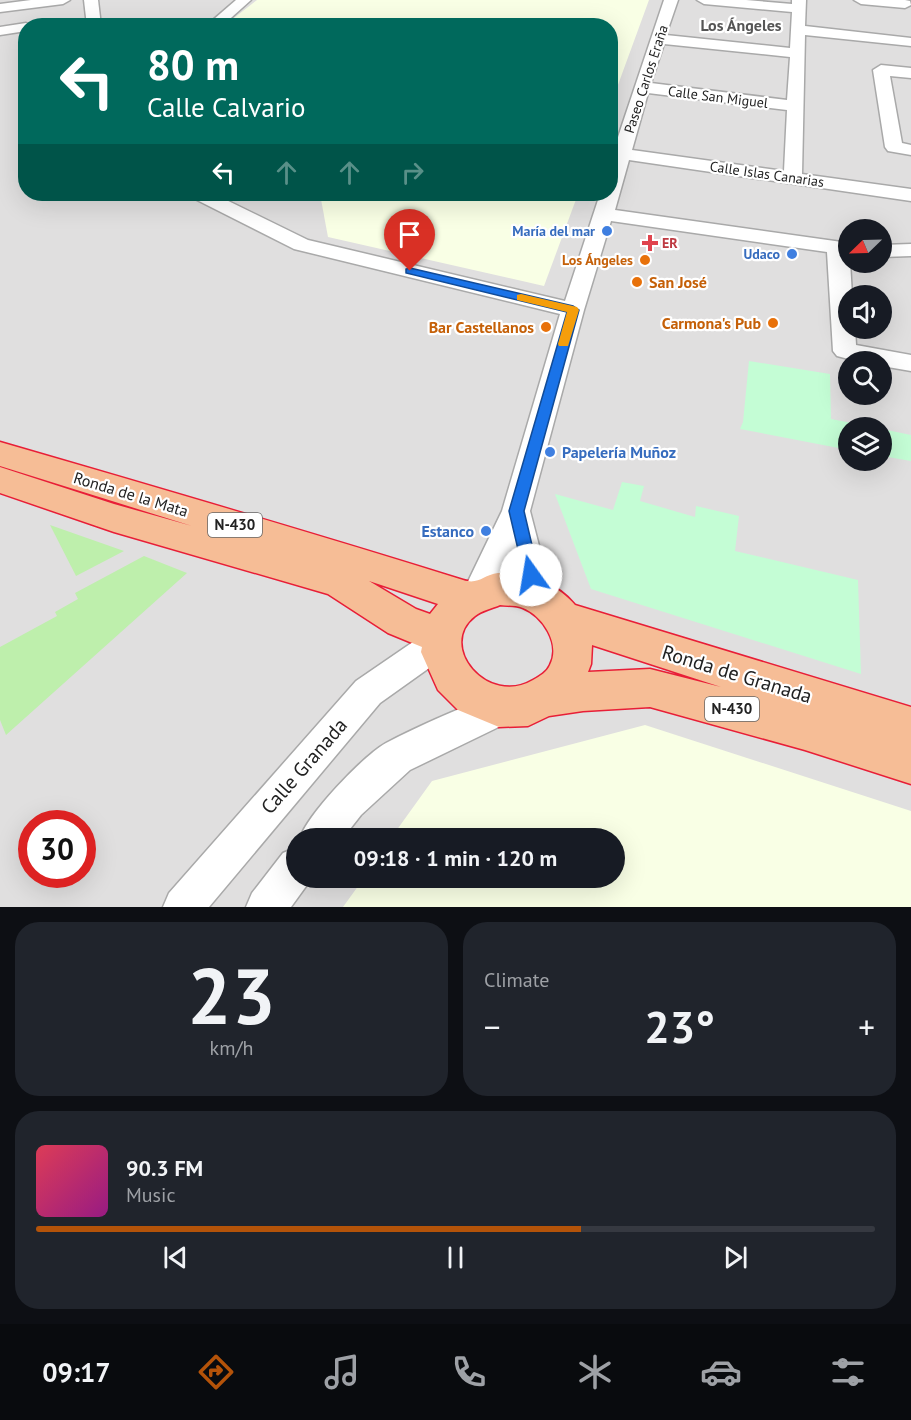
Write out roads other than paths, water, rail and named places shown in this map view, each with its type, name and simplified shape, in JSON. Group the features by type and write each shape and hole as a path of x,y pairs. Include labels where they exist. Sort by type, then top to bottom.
{"highway":[{"name":"Ronda de la Mata","path":"0,454 474,596"},
{"name":"Ronda de la Mata","path":"0,480 114,519 339,582 402,621 441,639"},
{"name":"N-430","path":"474,596 498,589 517,590 550,608"},
{"path":"441,639 445,624 455,609 474,596"},
{"path":"548,697 565,681 573,661 572,639 550,608"},
{"name":"Ronda de Granada","path":"550,608 911,728"},
{"name":"N-430","path":"441,639 443,664 456,684 476,700 501,708 526,706 548,697"},
{"name":"Ronda de Granada","path":"548,697 583,692 650,688 805,729 911,762"}],"street":[{"path":"0,8 63,0"},
{"path":"92,0 93,18"},
{"path":"223,18 244,0"},
{"name":"Paseo Carlos Eraña","path":"618,167 671,0"},
{"path":"704,0 799,5 793,178"},
{"path":"861,0 904,2 909,21"},
{"path":"0,30 18,28"},
{"path":"798,30 911,42"},
{"path":"659,39 797,53"},
{"path":"911,73 881,70 894,147 911,150"},
{"name":"Calle San Miguel","path":"642,87 795,106"},
{"name":"Calle Islas Canarias","path":"622,154 911,195"},
{"path":"214,201 302,246 573,310"},
{"name":"Paseo Carlos Eraña","path":"474,596 516,511 573,310 608,201"},
{"path":"613,201 838,247"},
{"path":"892,251 911,250"},
{"path":"843,273 844,351 911,363"},
{"name":"Paseo Carlos Eraña","path":"516,511 550,608"},
{"name":"Calle Granada","path":"183,907 368,692 441,639"},
{"path":"327,828 348,802 398,757 501,708"},
{"path":"266,907 286,881"}],"place":[{"name":"María del mar","path":"607,231"},
{"name":"ER","path":"650,243"},
{"name":"Udaco","path":"792,254"},
{"name":"Los Ángeles","path":"645,260"},
{"name":"San José","path":"637,282"},
{"name":"Carmona's Pub","path":"773,323"},
{"name":"Bar Castellanos","path":"546,327"},
{"name":"Papelería Muñoz","path":"550,452"},
{"name":"Estanco","path":"486,531"}],"district":[{"name":"Los Ángeles","path":"741,25"}]}
